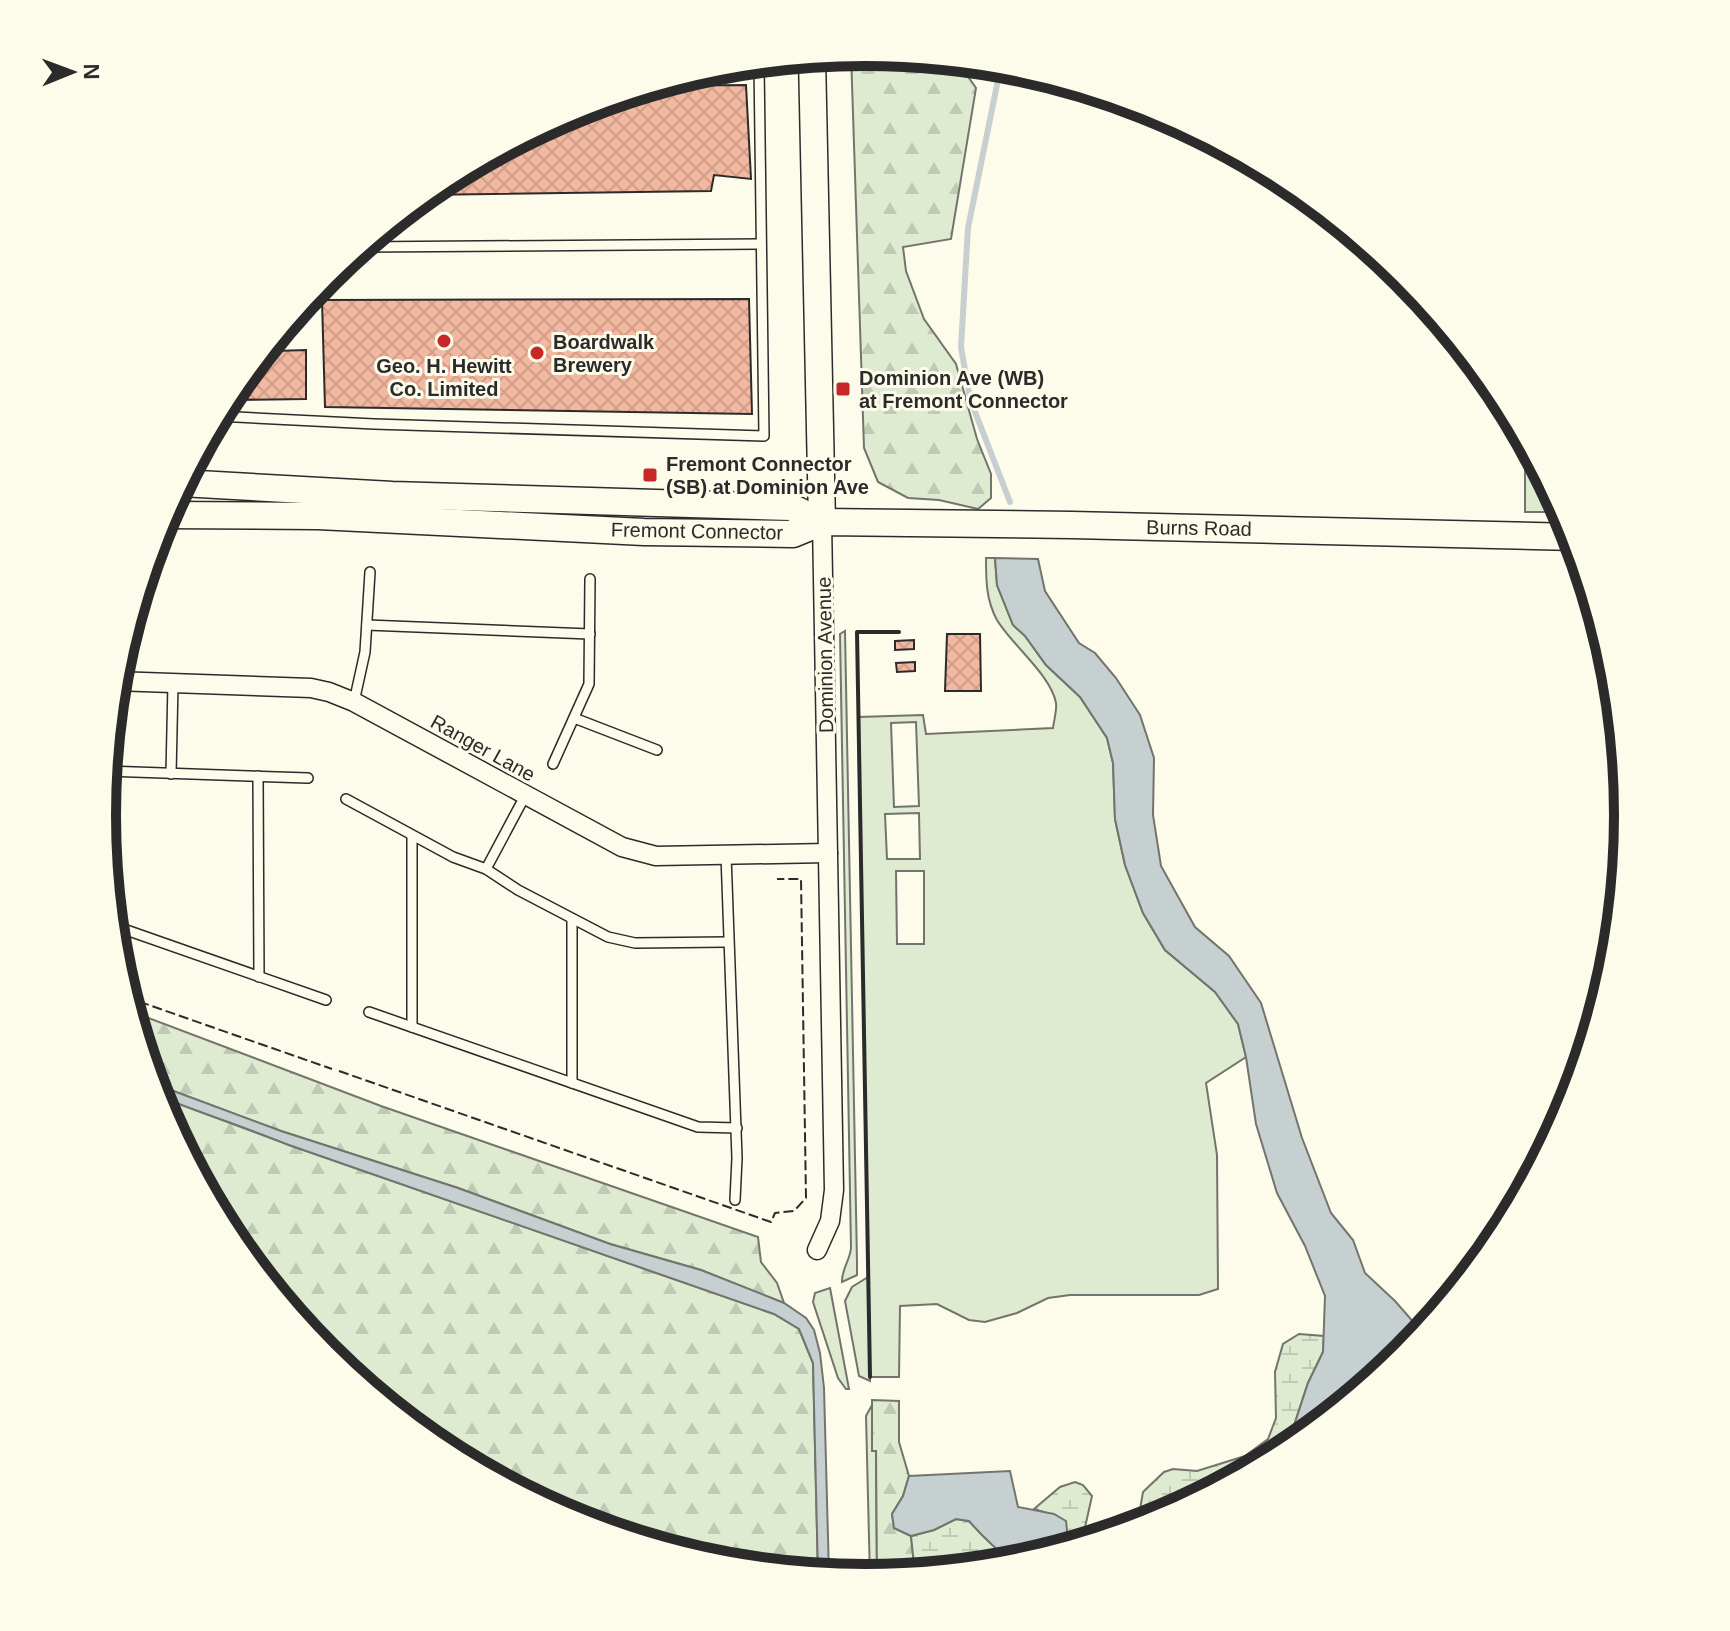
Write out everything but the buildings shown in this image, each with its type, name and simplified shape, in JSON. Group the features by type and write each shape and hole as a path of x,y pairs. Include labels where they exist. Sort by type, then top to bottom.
{"main road":[{"name":"Dominion Avenue","path":"812,68 822,522"},
{"name":"Fremont Connector","path":"193,484 392,495 791,507 822,522"},
{"name":"Fremont Connector","path":"179,515 318,516 660,532 793,534 822,522"},
{"name":"Burns Road","path":"822,522 1060,524 1560,537"}],"street":[{"name":"Dominion Avenue","path":"817,1250 830,1221 834,1190 822,522"},
{"name":"Ranger Lane","path":"128,682 311,688 329,692 354,702 525,796 638,853 656,856 828,853"}],"lane":[{"path":"231,417 764,436 759,73"},
{"path":"377,247 760,244"},
{"path":"354,702 363,667 370,572"},
{"path":"553,764 589,684 590,579"},
{"path":"367,625 590,634"},
{"path":"171,774 173,684"},
{"path":"574,718 657,750"},
{"path":"117,772 308,778"},
{"path":"258,776 259,977"},
{"path":"486,869 525,796"},
{"path":"346,799 453,857 486,869 608,937 626,942 727,942"},
{"path":"412,836 412,1027"},
{"path":"726,855 727,942 737,1128 735,1200"},
{"path":"572,919 572,1083"},
{"path":"125,929 326,1000"},
{"path":"369,1012 698,1127 737,1128"}],"green space":[{"path":"851,67 965,72 976,88 951,239 903,247 906,271 924,319 956,364 977,439 991,474 991,498 978,509 939,500 908,498 878,482 864,448"},
{"path":"1525,462 1549,512 1525,512"},
{"path":"986,558 995,558 997,585 1013,625 1046,665 1080,697 1107,738 1113,763 1115,819 1125,865 1143,913 1165,950 1215,992 1238,1024 1246,1057 1206,1083 1217,1155 1218,1289 1199,1295 1070,1295 1048,1298 1017,1313 985,1322 969,1320 937,1304 900,1306 899,1377 870,1377 870,1381 859,1376 845,1301 852,1287 868,1277 858,717 923,715 926,734 1053,728 1056,706 1053,692 993,612","holes":["916,722 919,806 894,807 891,723","919,813 920,859 887,859 885,814","896,871 924,871 924,944 897,944"]},
{"path":"845,631 857,1275 842,1282 851,1248 840,634"},
{"path":"143,1016 381,1106 758,1237 761,1262 777,1283 784,1303 701,1270 610,1244 458,1188 281,1131 168,1089"},
{"path":"173,1101 289,1145 774,1314 799,1329 813,1363 818,1563 719,1551 624,1525 578,1508 490,1465 449,1439 371,1379 335,1345 301,1310 242,1232 193,1147"},
{"path":"830,1288 849,1389 838,1378 813,1302 815,1293"},
{"path":"1299,1334 1324,1336 1323,1352 1308,1383 1292,1431 1240,1465 1139,1513 1143,1492 1164,1472 1173,1469 1197,1471 1245,1456 1268,1439 1276,1418 1275,1372 1283,1344"},
{"path":"872,1400 899,1401 899,1442 909,1476 903,1496 892,1514 894,1528 911,1536 914,1563 877,1565 876,1451 872,1451"},
{"path":"872,1405 872,1450 876,1451 877,1565 870,1565 866,1416"},
{"path":"1075,1482 1083,1485 1092,1496 1084,1532 1068,1536 1060,1521 1034,1509 1060,1487"},
{"path":"956,1519 969,1521 1001,1553 914,1563 911,1536 934,1530"}],"shaded area":[{"path":"995,558 1038,559 1045,591 1079,643 1095,653 1140,715 1154,758 1153,815 1161,866 1195,927 1229,956 1261,1003 1302,1138 1331,1213 1353,1240 1365,1273 1415,1324 1359,1379 1292,1431 1308,1383 1323,1352 1325,1296 1305,1246 1277,1193 1256,1124 1238,1024 1215,992 1165,950 1143,913 1125,865 1115,819 1113,763 1107,738 1080,697 1046,665 1013,625 997,585"},
{"path":"168,1089 281,1131 458,1188 610,1244 701,1270 784,1303 806,1318 814,1330 820,1353 824,1388 829,1564 818,1563 813,1363 799,1329 774,1314 173,1102"},
{"path":"1010,1471 1018,1507 1054,1514 1066,1521 1068,1536 1001,1553 969,1521 956,1519 934,1530 911,1536 894,1528 892,1514 903,1496 909,1476"}],"waterway":[{"path":"998,78 968,228 961,347 970,399 1010,502"}],"fence":[{"path":"339,1071 771,1222 775,1213 794,1211 806,1198 801,879 777,879"},
{"path":"139,1002 332,1069"}],"wall":[{"path":"870,1377 857,632 899,632"}],"place":[{"name":"Geo. H. Hewitt Co. Limited","path":"444,341"},
{"name":"Boardwalk Brewery","path":"537,353"},
{"name":"Dominion Ave (WB) at Fremont Connector","path":"843,389"},
{"name":"Fremont Connector (SB) at Dominion Ave","path":"650,475"}]}
